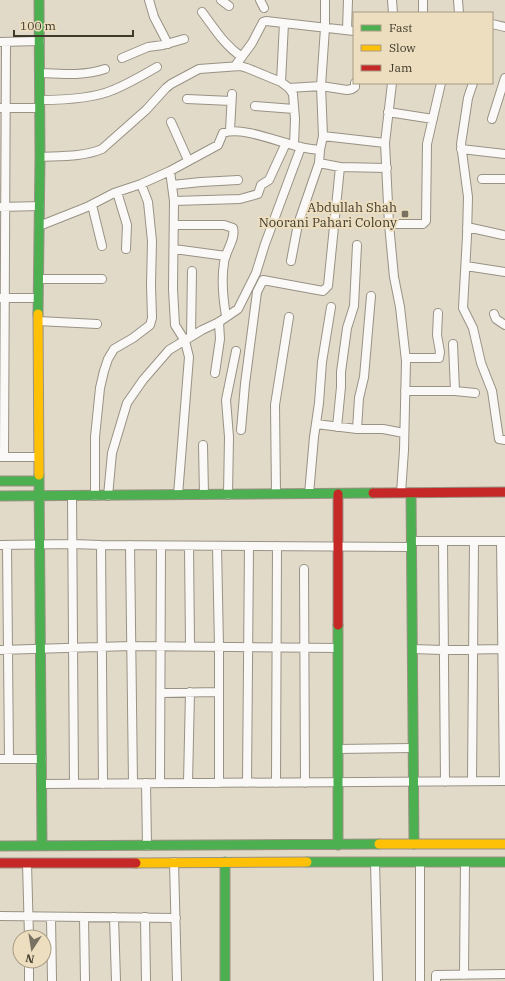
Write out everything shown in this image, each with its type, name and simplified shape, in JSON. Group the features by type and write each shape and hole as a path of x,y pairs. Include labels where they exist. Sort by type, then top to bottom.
{"street":[{"path":"39,0 40,206 38,321 42,846"},
{"path":"149,0 154,17 168,44"},
{"path":"221,0 229,6"},
{"path":"291,261 298,224 319,163 323,136 321,86 325,28 325,0"},
{"path":"235,66 252,43 263,22 350,30 348,0"},
{"path":"392,0 393,12"},
{"path":"423,0 423,12"},
{"path":"458,0 459,12"},
{"path":"202,12 231,50 242,57"},
{"path":"281,82 284,23"},
{"path":"493,24 505,27"},
{"path":"122,58 148,47 168,44 184,39"},
{"path":"39,457 2,457 2,108 3,42 40,41"},
{"path":"40,157 82,154 102,149 146,110 166,88 199,69 235,66 247,68 281,82 289,88 293,94 293,145 256,273 238,309 219,322 169,350 143,380 127,403 112,453 108,496"},
{"path":"2,108 40,104 55,100 88,96 112,90 157,67"},
{"path":"40,73 92,73 105,69"},
{"path":"492,119 505,78"},
{"path":"289,88 321,86 347,90 352,89 355,84"},
{"path":"392,84 385,143 389,224 394,277 400,306 406,358 401,493"},
{"path":"389,224 423,224 426,221 427,144 441,84"},
{"path":"473,84 468,98 461,144 468,197 463,308 473,328 481,363 492,391 497,434 499,439 505,440"},
{"path":"187,99 232,98 230,130"},
{"path":"255,106 294,109"},
{"path":"388,112 433,118"},
{"path":"171,122 188,160"},
{"path":"39,226 170,171 218,145 223,133 230,130 262,135 293,145 320,150"},
{"path":"323,136 385,143"},
{"path":"174,201 240,199 258,194 261,184 269,180 293,145"},
{"path":"462,149 505,154"},
{"path":"319,163 340,167 387,168"},
{"path":"241,430 245,384 257,292 263,280 323,291 328,286 340,167"},
{"path":"170,171 174,201 175,225 173,289 175,325 188,339"},
{"path":"482,179 505,178"},
{"path":"172,185 238,180"},
{"path":"95,496 95,437 100,388 104,371 108,359 114,349 133,338 150,325 152,318 152,241 148,202 141,184"},
{"path":"117,192 127,224 126,249"},
{"path":"92,204 102,246"},
{"path":"2,207 40,206"},
{"path":"175,225 224,225 233,228 234,233 224,261 222,288 226,316"},
{"path":"467,228 502,235"},
{"path":"337,426 341,372 347,328 354,306 357,245"},
{"path":"174,249 226,256"},
{"path":"466,266 505,272"},
{"path":"178,495 189,357 188,339 192,271"},
{"path":"38,279 102,279"},
{"path":"357,429 364,377 371,296"},
{"path":"2,298 38,298"},
{"path":"309,494 322,362 331,307"},
{"path":"406,358 439,358 440,352 437,335 438,313"},
{"path":"494,314 496,319 505,325"},
{"path":"276,494 275,405 289,317"},
{"path":"38,321 97,324"},
{"path":"215,373 220,339 219,322"},
{"path":"453,344 454,391"},
{"path":"228,495 229,437 226,400 236,351"},
{"path":"405,391 454,391 475,393"},
{"path":"316,424 357,429 384,429 404,432"},
{"path":"203,446 204,495"},
{"path":"0,481 40,481"},
{"path":"0,496 505,492"},
{"path":"411,493 414,844"},
{"path":"338,494 338,845"},
{"path":"72,496 74,784"},
{"path":"443,541 445,782"},
{"path":"9,759 9,650 4,545 72,544 337,547 443,541 503,541 504,781 42,784"},
{"path":"472,782 474,541"},
{"path":"101,545 103,784"},
{"path":"130,545 133,784"},
{"path":"160,546 160,783"},
{"path":"189,546 190,645"},
{"path":"217,546 219,783"},
{"path":"247,783 249,546"},
{"path":"276,783 277,546"},
{"path":"304,569 305,782"},
{"path":"0,650 102,646 190,645 219,647 338,648"},
{"path":"412,649 503,649"},
{"path":"188,783 190,692"},
{"path":"161,693 219,692"},
{"path":"338,749 413,748"},
{"path":"0,759 42,759"},
{"path":"146,784 147,846"},
{"path":"0,846 505,844"},
{"path":"174,862 178,981"},
{"path":"225,862 225,981"},
{"path":"375,862 378,981"},
{"path":"420,862 420,981"},
{"path":"464,975 465,862"},
{"path":"0,863 505,862"},
{"path":"27,863 29,929"},
{"path":"0,916 176,918"},
{"path":"51,917 52,981"},
{"path":"84,917 85,981"},
{"path":"114,917 116,981"},
{"path":"145,918 146,981"},
{"path":"29,969 29,981"},
{"path":"436,981 436,975 505,974"}],"traffic: fast":[{"path":"38,314 40,157 39,0"},
{"path":"39,475 42,846"},
{"path":"0,481 39,481"},
{"path":"0,496 373,493"},
{"path":"411,493 414,844"},
{"path":"338,625 338,845"},
{"path":"0,846 379,844"},
{"path":"225,862 225,981"},
{"path":"307,862 505,862"}],"traffic: slow":[{"path":"38,314 39,475"},
{"path":"379,844 505,844"},
{"path":"136,863 307,862"}],"traffic: jam":[{"path":"373,493 505,492"},
{"path":"338,494 338,625"},
{"path":"0,863 136,863"}],"place":[{"name":"Abdullah Shah Noorani Pahari Colony","path":"405,214"}]}
